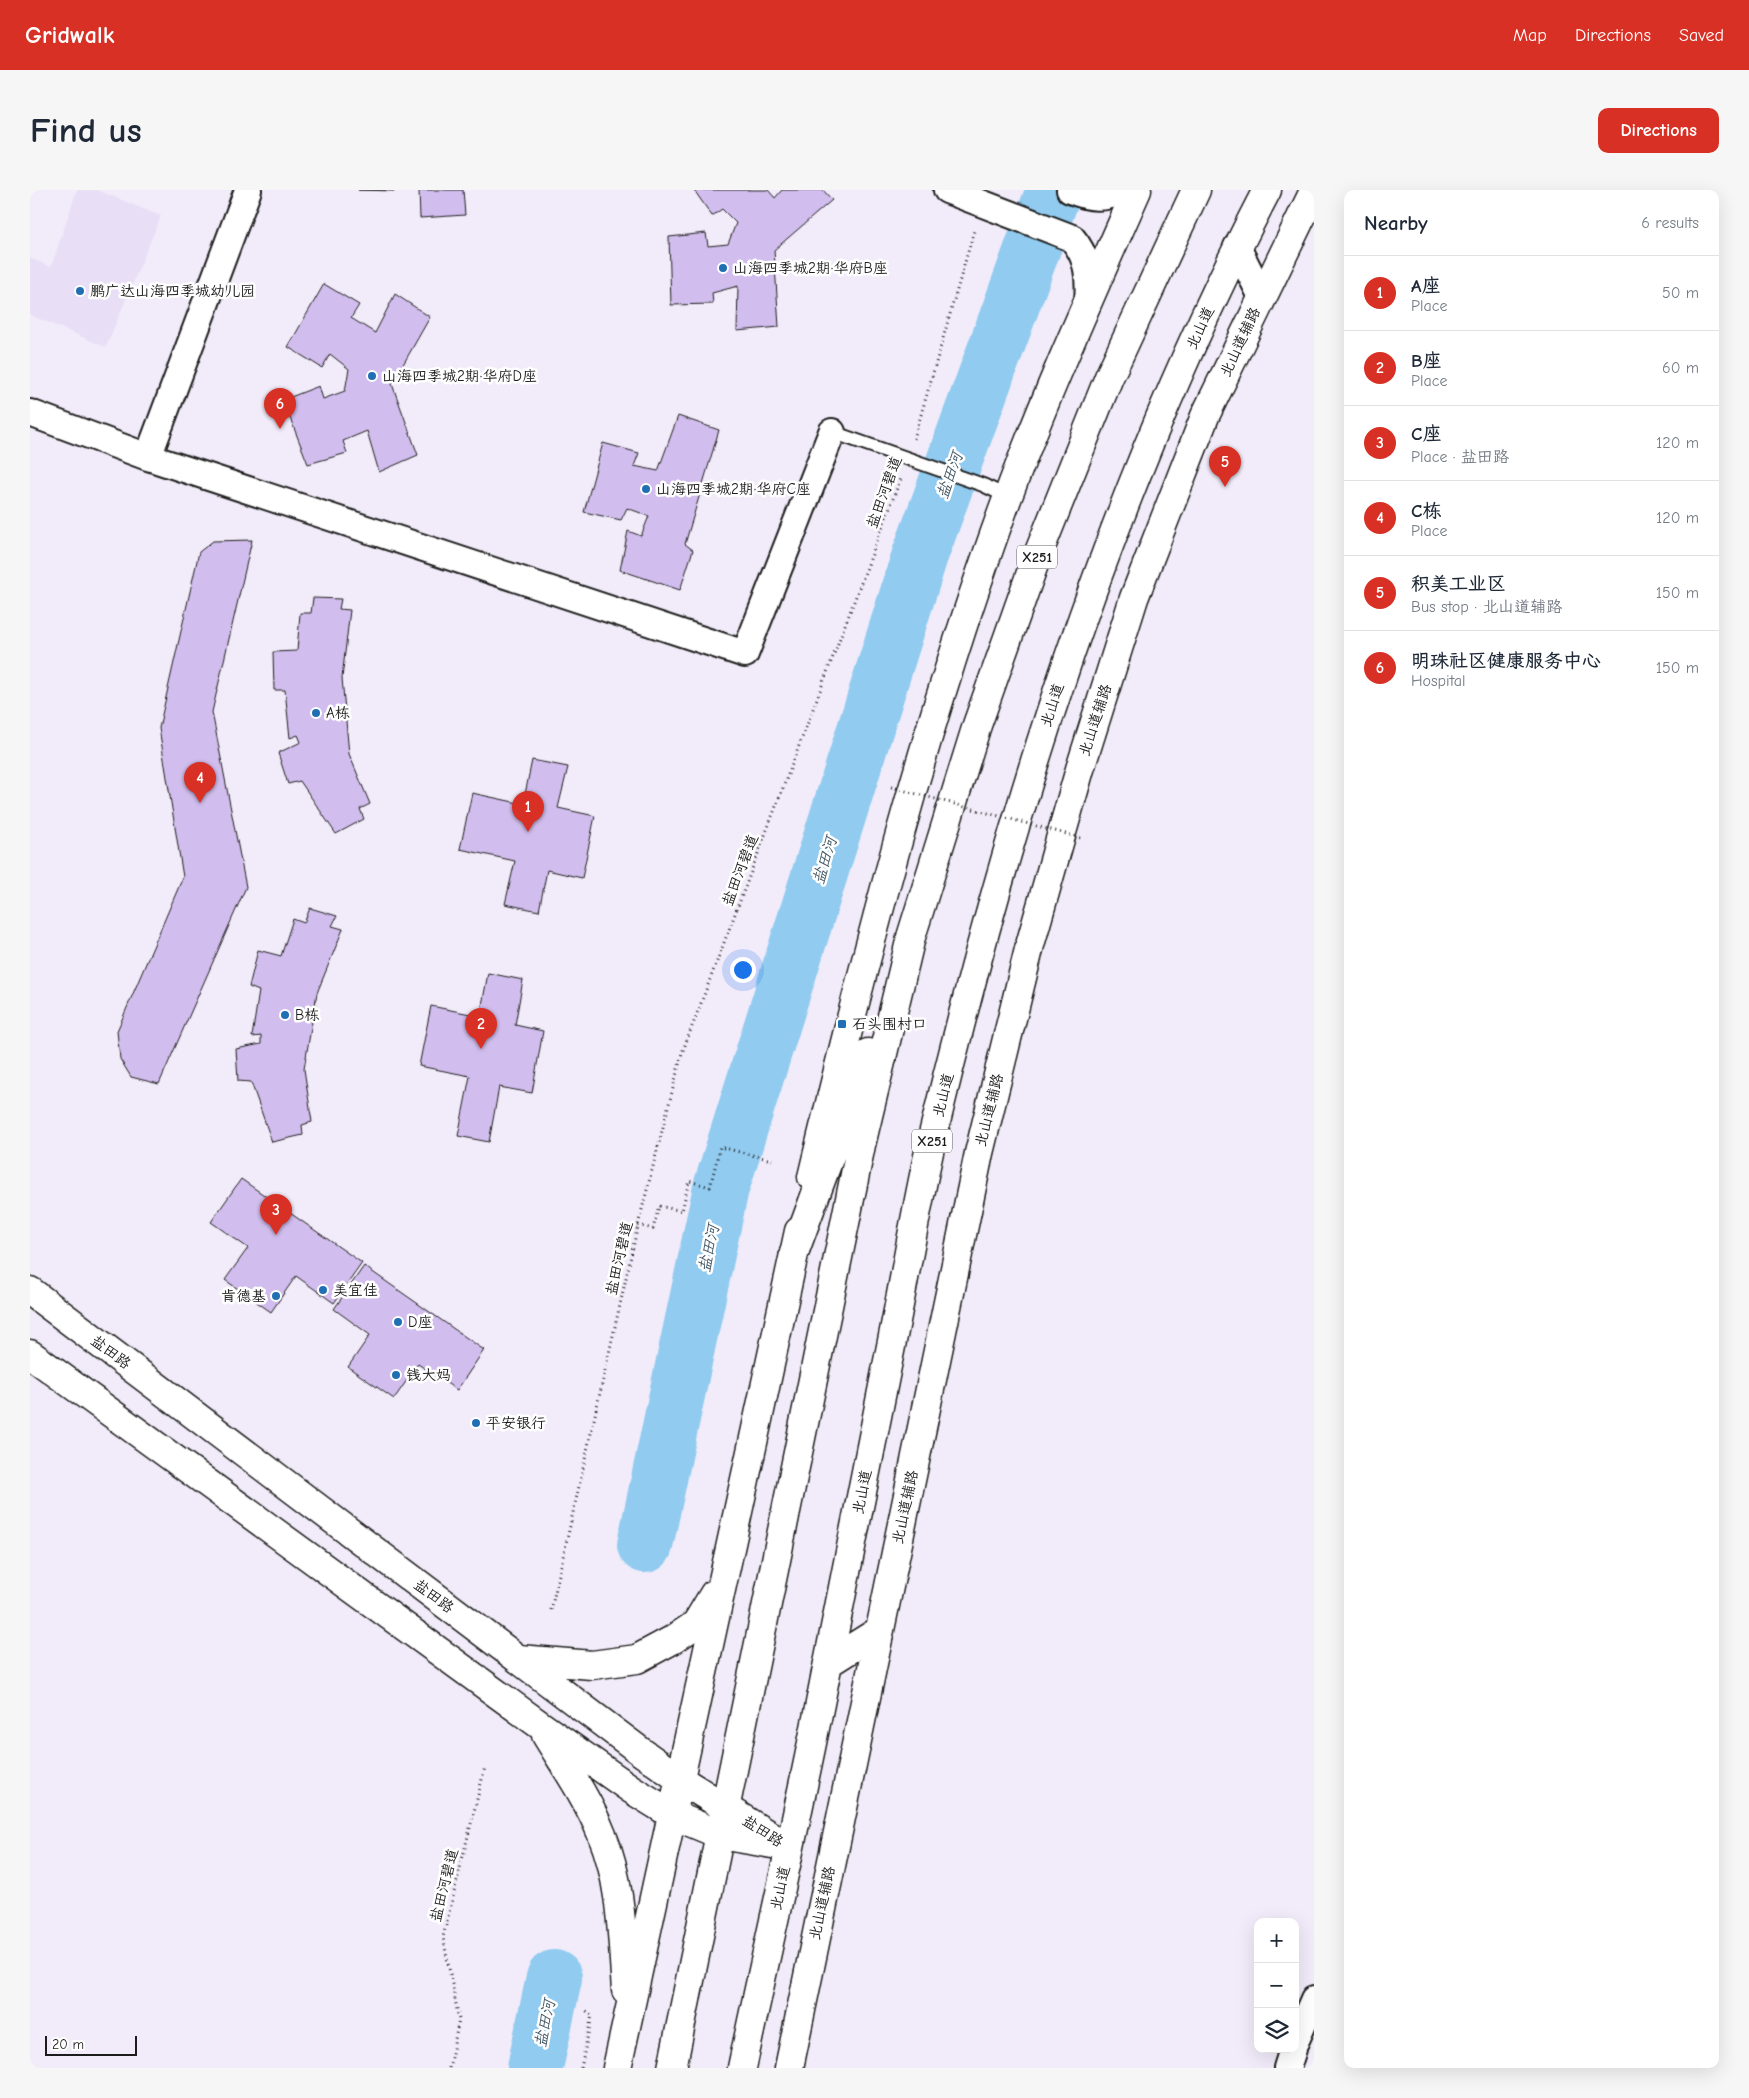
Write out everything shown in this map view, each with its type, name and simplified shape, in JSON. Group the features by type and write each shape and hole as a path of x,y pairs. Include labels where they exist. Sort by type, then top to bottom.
{"street":[{"path":"148,457 248,190"},
{"path":"947,190 1072,238 1083,252 1087,266 1090,281 1088,301"},
{"path":"1079,194 1100,198 1123,190"},
{"path":"617,2068 681,1780 701,1674 794,1253 871,939 916,778 982,570 1008,497 1088,301 1137,190"},
{"name":"X251","path":"672,2068 727,1807 861,1144 911,937 977,725 1033,567 1109,377 1196,190"},
{"name":"北山道","path":"742,2068 828,1663 930,1149 984,929 1034,760 1092,585 1175,383 1237,247 1267,190"},
{"name":"北山道辅路","path":"789,2068 979,1153 1030,945 1080,769 1134,598 1205,416 1314,191"},
{"path":"1237,247 1262,298"},
{"path":"30,413 148,457 745,654 832,432"},
{"path":"794,1253 911,937"},
{"name":"盐田路","path":"30,1291 681,1780 727,1807 788,1847"},
{"name":"盐田路","path":"30,1354 540,1726 623,1784 673,1815 721,1836 788,1847"},
{"path":"519,1659 592,1665 636,1659 674,1639 696,1624 723,1578"},
{"path":"828,1663 879,1631"},
{"path":"540,1726 587,1802 603,1837 615,1880 628,2017"},
{"path":"1299,2033 1314,1999"},
{"path":"1286,2068 1292,2053"}],"lane":[{"path":"832,432 983,485 1008,497"}],"path":[{"name":"盐田河碧道","path":"551,1610 638,1225 682,1053 908,459 982,204"},
{"path":"892,787 1081,838"},
{"path":"638,1225 653,1229 659,1206 682,1211 689,1181 710,1187 720,1147 772,1160"},
{"name":"盐田河碧道","path":"449,2068 459,2020 443,1937 485,1767"},
{"path":"581,2068 592,2015 584,2009"}],"shaded area":[{"name":"鹏广达山海四季城幼儿园","path":"77,190 97,190 161,216 106,347 30,315 30,258 51,267"}],"building":[{"path":"358,190 395,190 395,191"},
{"path":"419,190 463,190 465,215 420,218"},
{"name":"山海四季城2期·华府B座","path":"694,190 768,190 775,198 782,190 823,190 832,200 774,250 779,327 737,331 738,286 712,293 713,304 671,305 669,237 706,233 708,246 728,244 736,223 722,209 712,216"},
{"name":"山海四季城2期·华府D座","path":"324,284 359,305 351,318 375,333 395,294 430,317 392,384 418,455 379,472 367,431 343,441 347,453 308,464 283,400 319,386 323,399 345,391 349,369 330,354 322,368 288,347"},
{"name":"山海四季城2期·华府C座","path":"678,416 719,430 685,544 693,550 680,590 620,570 628,531 641,536 649,516 627,508 621,520 584,512 603,443 639,453 634,466 658,471"},
{"path":"252,540 212,712 246,887 159,1084 131,1077 120,1059 117,1031 183,877 159,728 199,552 213,541"},
{"name":"A栋","path":"313,598 341,599 339,609 350,610 342,678 349,754 370,804 360,809 364,819 336,834 300,781 288,784 278,753 301,742 298,735 290,738 285,690 274,690 273,652 297,651 300,613 311,613"},
{"path":"532,760 568,767 558,808 595,816 582,878 547,870 539,911 505,904 515,861 460,849 472,793 523,804"},
{"name":"B栋","path":"310,908 337,916 332,926 343,929 317,993 304,1069 312,1122 302,1125 303,1135 272,1142 251,1082 238,1081 236,1049 261,1044 261,1036 252,1037 259,991 249,987 258,950 281,956 293,919 304,923"},
{"path":"488,973 523,980 515,1025 543,1031 532,1093 499,1087 489,1142 458,1136 470,1076 419,1066 431,1006 480,1016"},
{"path":"241,1179 362,1263 334,1303 296,1276 271,1312 225,1280 248,1248 211,1222"},
{"name":"D座","path":"364,1266 484,1350 457,1390 418,1364 394,1399 348,1367 370,1335 334,1309"}],"waterway":[{"name":"盐田河","path":"645,1545 721,1188 920,555 1054,190"},
{"name":"盐田河","path":"535,2068 554,1978"}],"place":[{"name":"山海四季城2期·华府B座","path":"723,268"},
{"name":"鹏广达山海四季城幼儿园","path":"80,291"},
{"name":"山海四季城2期·华府D座","path":"372,376"},
{"name":"明珠社区健康服务中心","path":"280,429"},
{"name":"积美工业区","path":"1225,487"},
{"name":"山海四季城2期·华府C座","path":"646,489"},
{"name":"A栋","path":"316,713"},
{"name":"C栋","path":"200,803"},
{"name":"A座","path":"528,832"},
{"name":"B栋","path":"285,1015"},
{"name":"石头围村口","path":"842,1024"},
{"name":"B座","path":"481,1049"},
{"name":"C座","path":"276,1235"},
{"name":"美宜佳","path":"323,1290"},
{"name":"肯德基","path":"276,1296"},
{"name":"D座","path":"398,1322"},
{"name":"钱大妈","path":"396,1375"},
{"name":"平安银行","path":"476,1423"}]}
